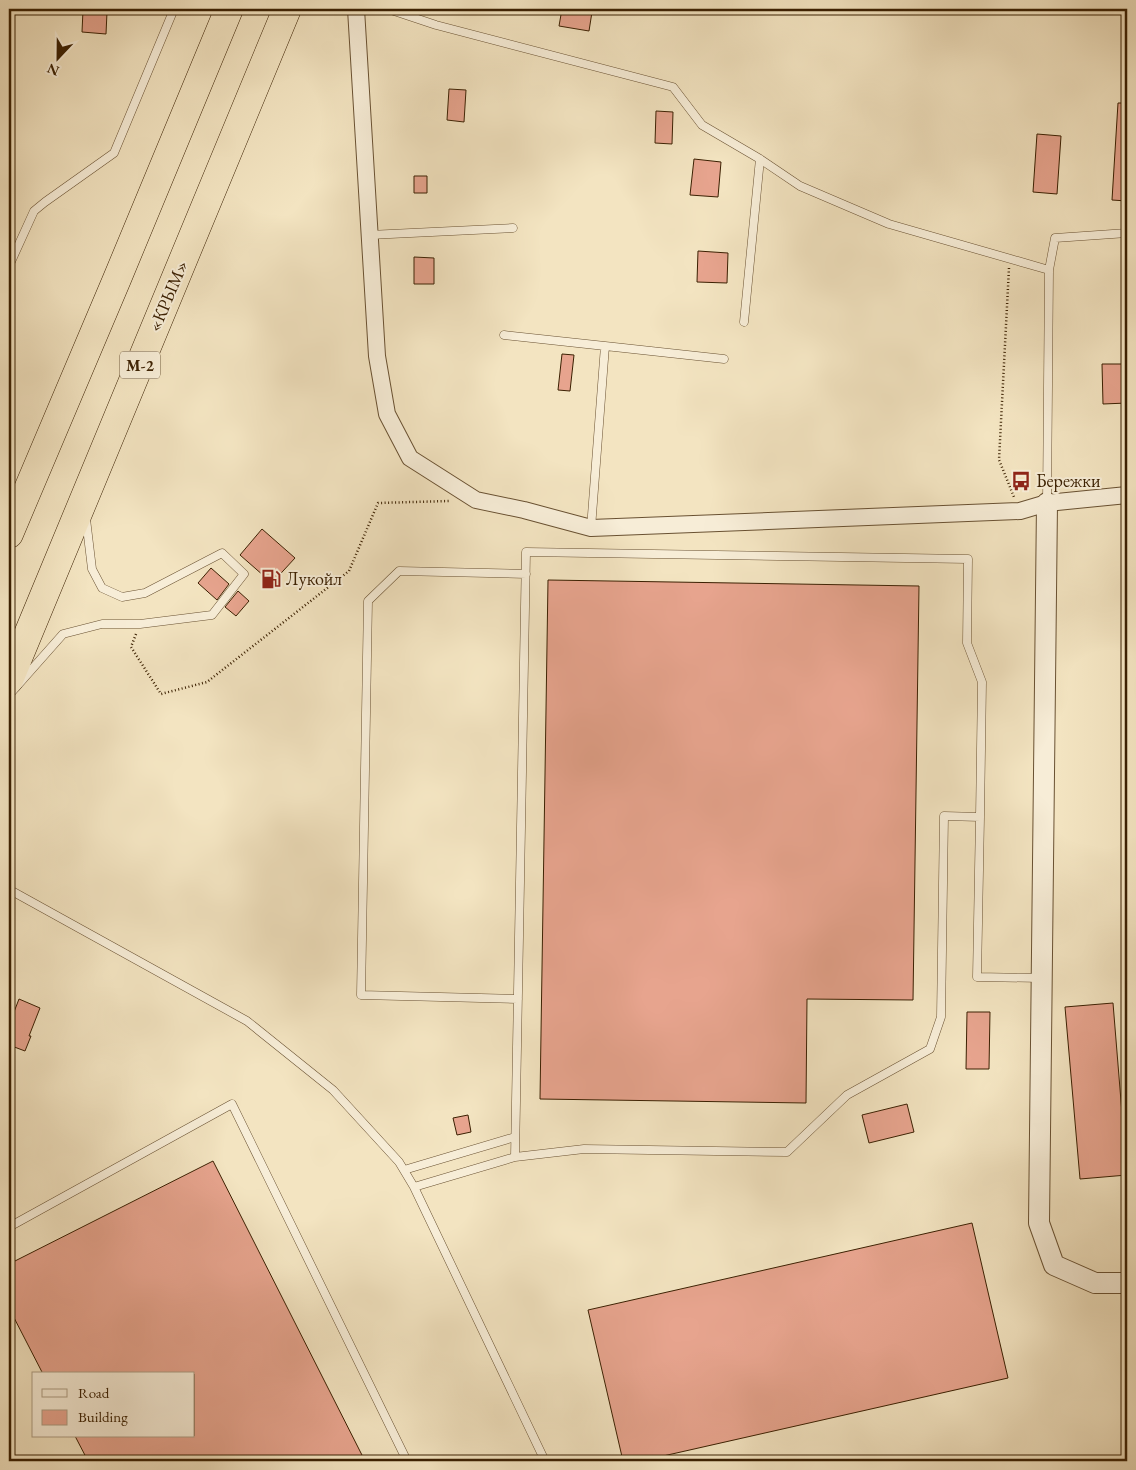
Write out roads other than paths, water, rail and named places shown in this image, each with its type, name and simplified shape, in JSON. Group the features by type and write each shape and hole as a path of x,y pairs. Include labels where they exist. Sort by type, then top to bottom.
{"highway":[{"name":"«КРЫМ»","path":"9,680 287,9"},
{"path":"9,534 225,19"}],"street":[{"path":"356,9 377,356 387,414 410,458 476,500 524,510 591,528 1020,511 1047,503 1127,495"},
{"path":"1047,503 1039,1223 1054,1264 1094,1283 1127,1282"}],"lane":[{"path":"9,266 34,211 114,153 174,9"},
{"path":"388,9 436,25 673,87 702,125 760,159 800,186 889,224 1049,270"},
{"path":"744,322 760,159"},
{"path":"369,235 514,228"},
{"path":"1047,503 1049,270 1055,238 1127,233"},
{"path":"504,335 724,359"},
{"path":"591,528 605,346"},
{"path":"9,695 63,634 102,624 140,624 212,615 244,574 222,553 145,593 122,597 102,588 92,569 84,499"},
{"path":"515,1157 526,552 968,559 967,643 982,682 977,977 1042,978"},
{"path":"518,998 360,995 367,621 368,602 399,571 526,574"},
{"path":"414,1187 515,1157 584,1149 787,1152 847,1095 930,1048 941,1017 944,816 980,817"},
{"path":"10,890 247,1021 333,1090 399,1162 414,1187 545,1461"},
{"path":"9,1227 232,1104 407,1461"},
{"path":"404,1170 516,1137"}],"place":[{"name":"Бережки","path":"1021,481"},
{"name":"Лукойл","path":"271,579"}]}
